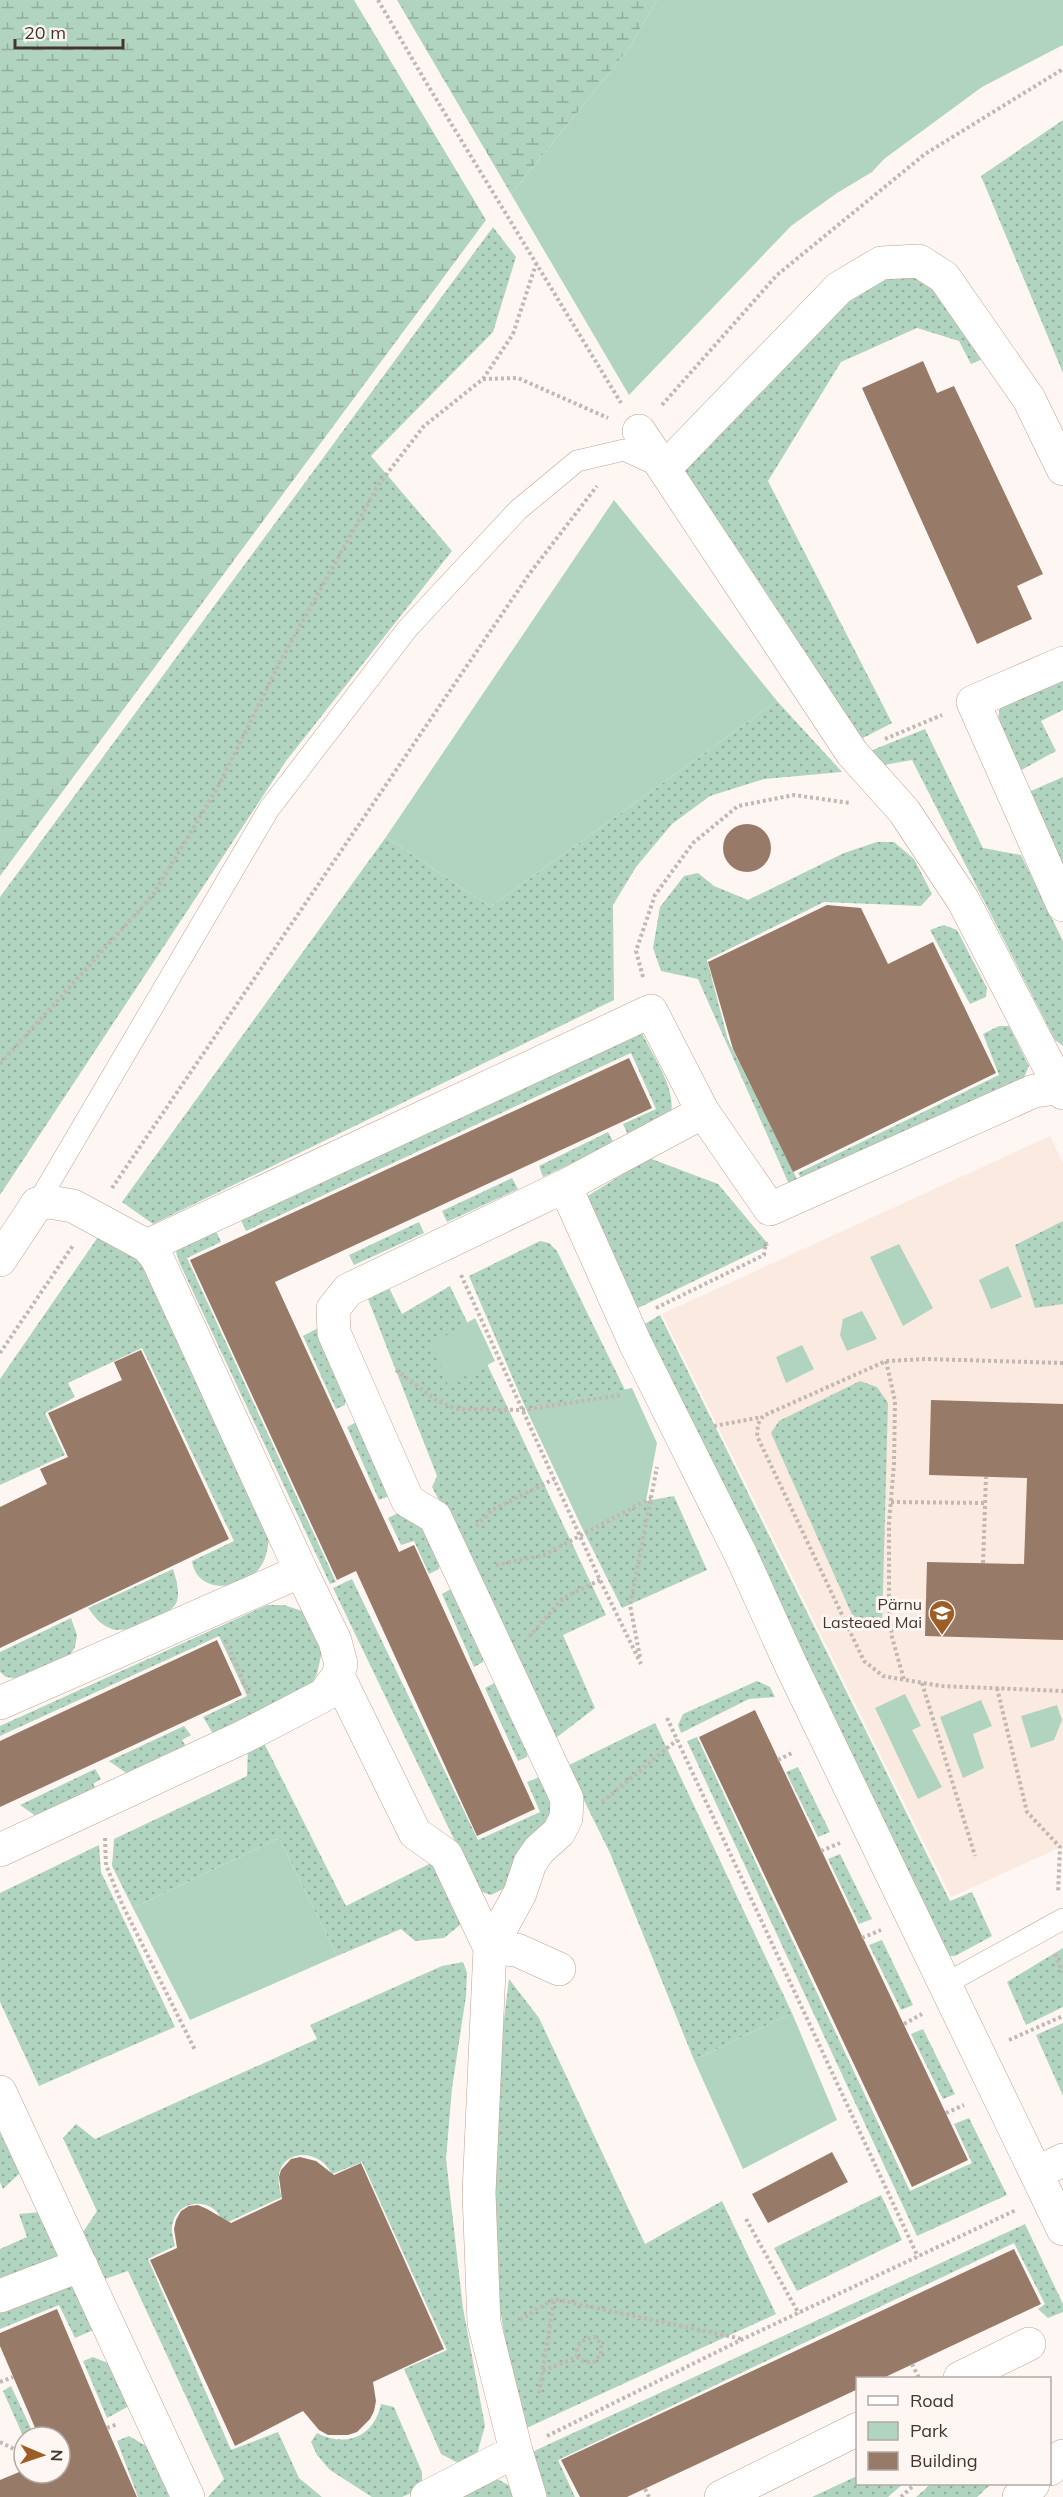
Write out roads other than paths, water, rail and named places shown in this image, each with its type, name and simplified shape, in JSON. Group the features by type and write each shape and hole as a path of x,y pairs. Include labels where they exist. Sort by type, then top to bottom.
{"street":[{"path":"664,469 839,288 882,263 919,261 944,278 1029,399 1063,469"},
{"path":"147,1246 651,1011 703,1112 770,1209 1034,1091 1062,1089 963,900 904,810 852,753 664,469 632,441"},
{"path":"1063,663 973,702 1063,905"},
{"path":"530,2497 484,2323 479,2193 490,1948 520,1893 530,1863 539,1850 559,1832 566,1818 567,1798 435,1517 408,1501 334,1333 333,1309 348,1290 565,1186 703,1112"},
{"path":"565,1186 636,1345 741,1555 937,1997 979,2054 1049,2176 1063,2229"},
{"path":"0,1260 37,1204 62,1203 73,1206 147,1246 157,1258 335,1641 341,1664 338,1676 324,1695 0,1850"},
{"path":"0,1703 301,1570"},
{"path":"338,1676 415,1833 446,1855 490,1948"},
{"path":"490,1948 517,1950 559,1969"},
{"path":"0,2092 188,2497"},
{"path":"0,2296 81,2265"},
{"path":"964,2377 1029,2344"},
{"path":"721,2497 856,2430"},
{"path":"427,2497 516,2451"},
{"path":"1051,2468 1063,2456"},
{"path":"1019,2497 1032,2485"}],"lane":[{"path":"37,1204 269,809 408,628 518,510 577,461 605,453 632,441"},
{"path":"937,1997 1060,1921"}],"place":[{"name":"Pärnu Lasteaed Mai","path":"942,1636"}]}
